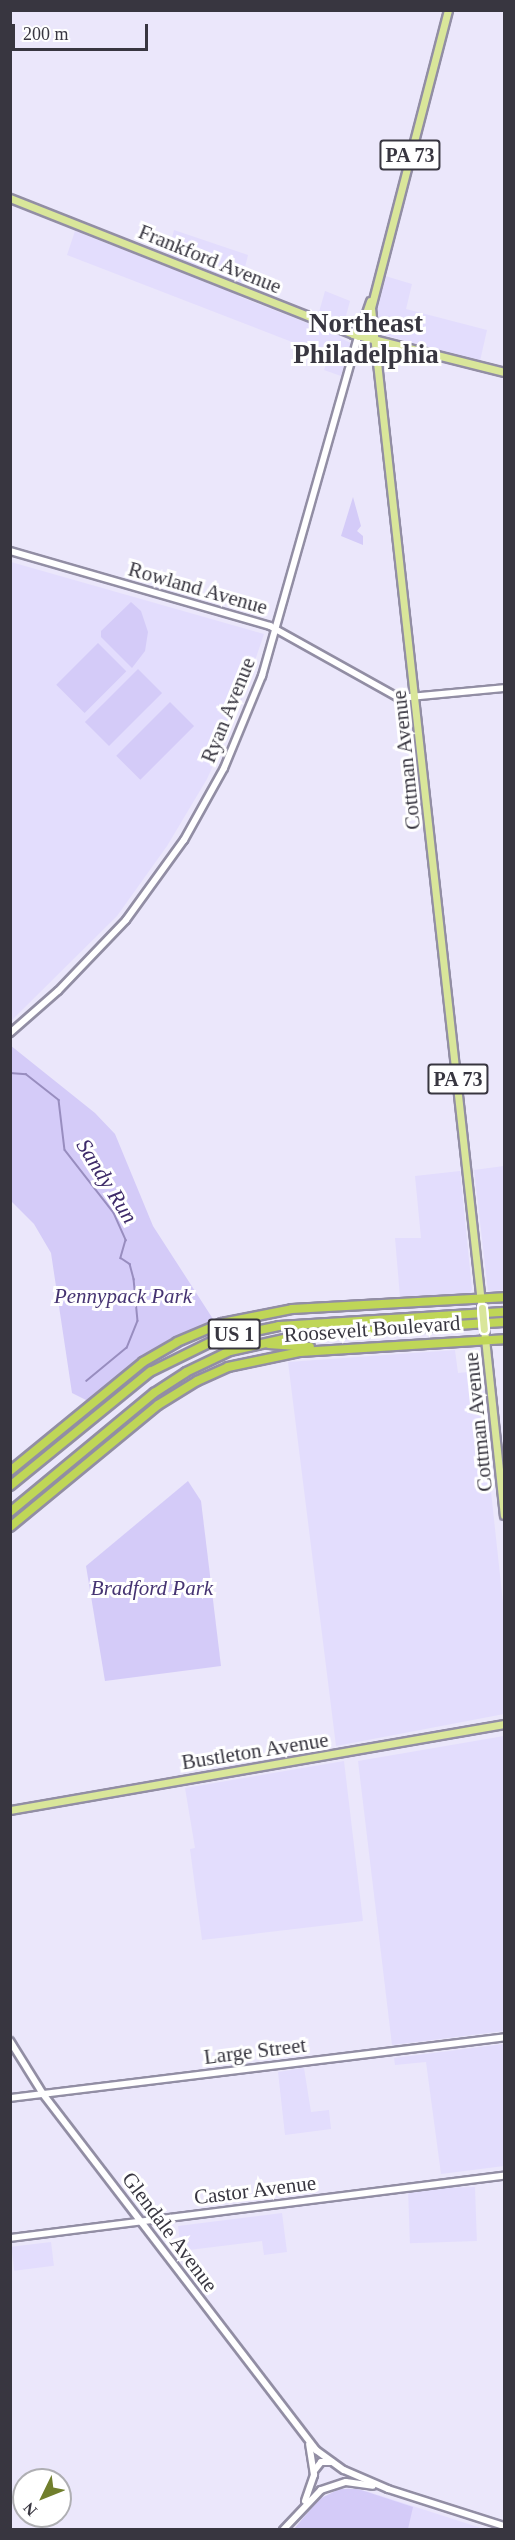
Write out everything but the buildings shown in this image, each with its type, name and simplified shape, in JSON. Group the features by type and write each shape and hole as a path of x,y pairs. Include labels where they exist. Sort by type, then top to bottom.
{"highway":[{"name":"Roosevelt Boulevard","path":"13,1470 143,1362 177,1342 222,1323 277,1311 504,1297"},
{"name":"Roosevelt Boulevard","path":"10,1486 139,1380 205,1344 273,1327 504,1312"},
{"name":"Roosevelt Boulevard","path":"10,1512 105,1434 186,1372 254,1344 302,1335 504,1322"},
{"name":"Roosevelt Boulevard","path":"10,1527 158,1405 197,1381 261,1357 330,1349 504,1339"},
{"path":"254,1344 330,1349"},
{"path":"70,1478 105,1434"}],"main road":[{"name":"Cottman Avenue","path":"448,10 372,299 374,341 504,1515"},
{"name":"Frankford Avenue","path":"10,198 358,336 504,372"},
{"path":"358,336 372,299"},
{"name":"Bustleton Avenue","path":"10,1810 504,1724"}],"street":[{"name":"Ryan Avenue","path":"10,1033 95,954 126,920 180,845 237,741 276,630 358,336"},
{"name":"Rowland Avenue","path":"10,551 276,630 394,696 415,699 504,688"},
{"name":"Large Street","path":"10,2098 504,2037"},
{"name":"Glendale Avenue","path":"10,2041 43,2094 307,2441 334,2464 388,2489"},
{"name":"Castor Avenue","path":"10,2238 504,2176"},
{"name":"Glendale Avenue","path":"307,2441 314,2473 320,2485 351,2482 388,2489 504,2526"},
{"path":"283,2529 303,2506 333,2485 339,2475 334,2464 321,2462 314,2473 303,2506"}],"shaded area":[{"path":"174,230 248,255 238,296 315,326 325,291 350,301 340,338 351,343 341,376 324,370 327,361 300,350 292,342 67,255 75,231 165,266"},
{"path":"382,275 412,284 406,309 487,330 480,361 377,333 376,296"},
{"path":"11,562 264,634 239,708 207,779 167,846 117,916 11,1021"},
{"path":"504,1166 504,1290 488,1291 474,1170"},
{"path":"460,1171 472,1289 470,1293 400,1297 395,1238 421,1238 415,1176"},
{"path":"455,1350 458,1373 478,1371 504,1612 504,1714 336,1746 288,1362"},
{"path":"504,1736 504,2031 392,2045 358,1761"},
{"path":"344,1761 363,1921 202,1940 190,1849 195,1848 185,1788"},
{"path":"504,2044 504,2166 441,2174 426,2062 395,2065 394,2058"},
{"path":"304,2068 311,2112 329,2110 331,2129 285,2135 278,2072"},
{"path":"475,2187 477,2241 410,2243 408,2189"},
{"path":"282,2213 287,2252 264,2255 262,2241 181,2251 178,2226"},
{"path":"51,2242 54,2266 14,2271 11,2247"},
{"path":"348,2488 366,2491 484,2529 294,2530 322,2497"}],"green space":[{"path":"353,497 361,526 357,531 363,536 363,545 341,536"},
{"path":"131,602 141,611 148,632 145,651 132,668 101,637 101,631"},
{"path":"98,643 126,671 85,713 56,685"},
{"path":"138,669 162,693 109,746 85,722"},
{"path":"170,702 194,726 140,780 116,756"},
{"name":"Pennypack Park","path":"10,1045 95,1113 115,1134 153,1226 213,1319 180,1336 88,1401 72,1393 51,1253 34,1224 11,1201"},
{"name":"Bradford Park","path":"188,1481 201,1501 221,1666 105,1681 86,1566"},
{"path":"339,2489 358,2489 413,2507 408,2529 294,2529 318,2500"}],"waterway":[{"name":"Sandy Run","path":"10,1073 26,1074 59,1100 65,1150 114,1213 126,1240 121,1258 130,1264 134,1279 138,1321 127,1348 87,1381"}],"district":[{"name":"Northeast Philadelphia","path":"366,338"}]}
